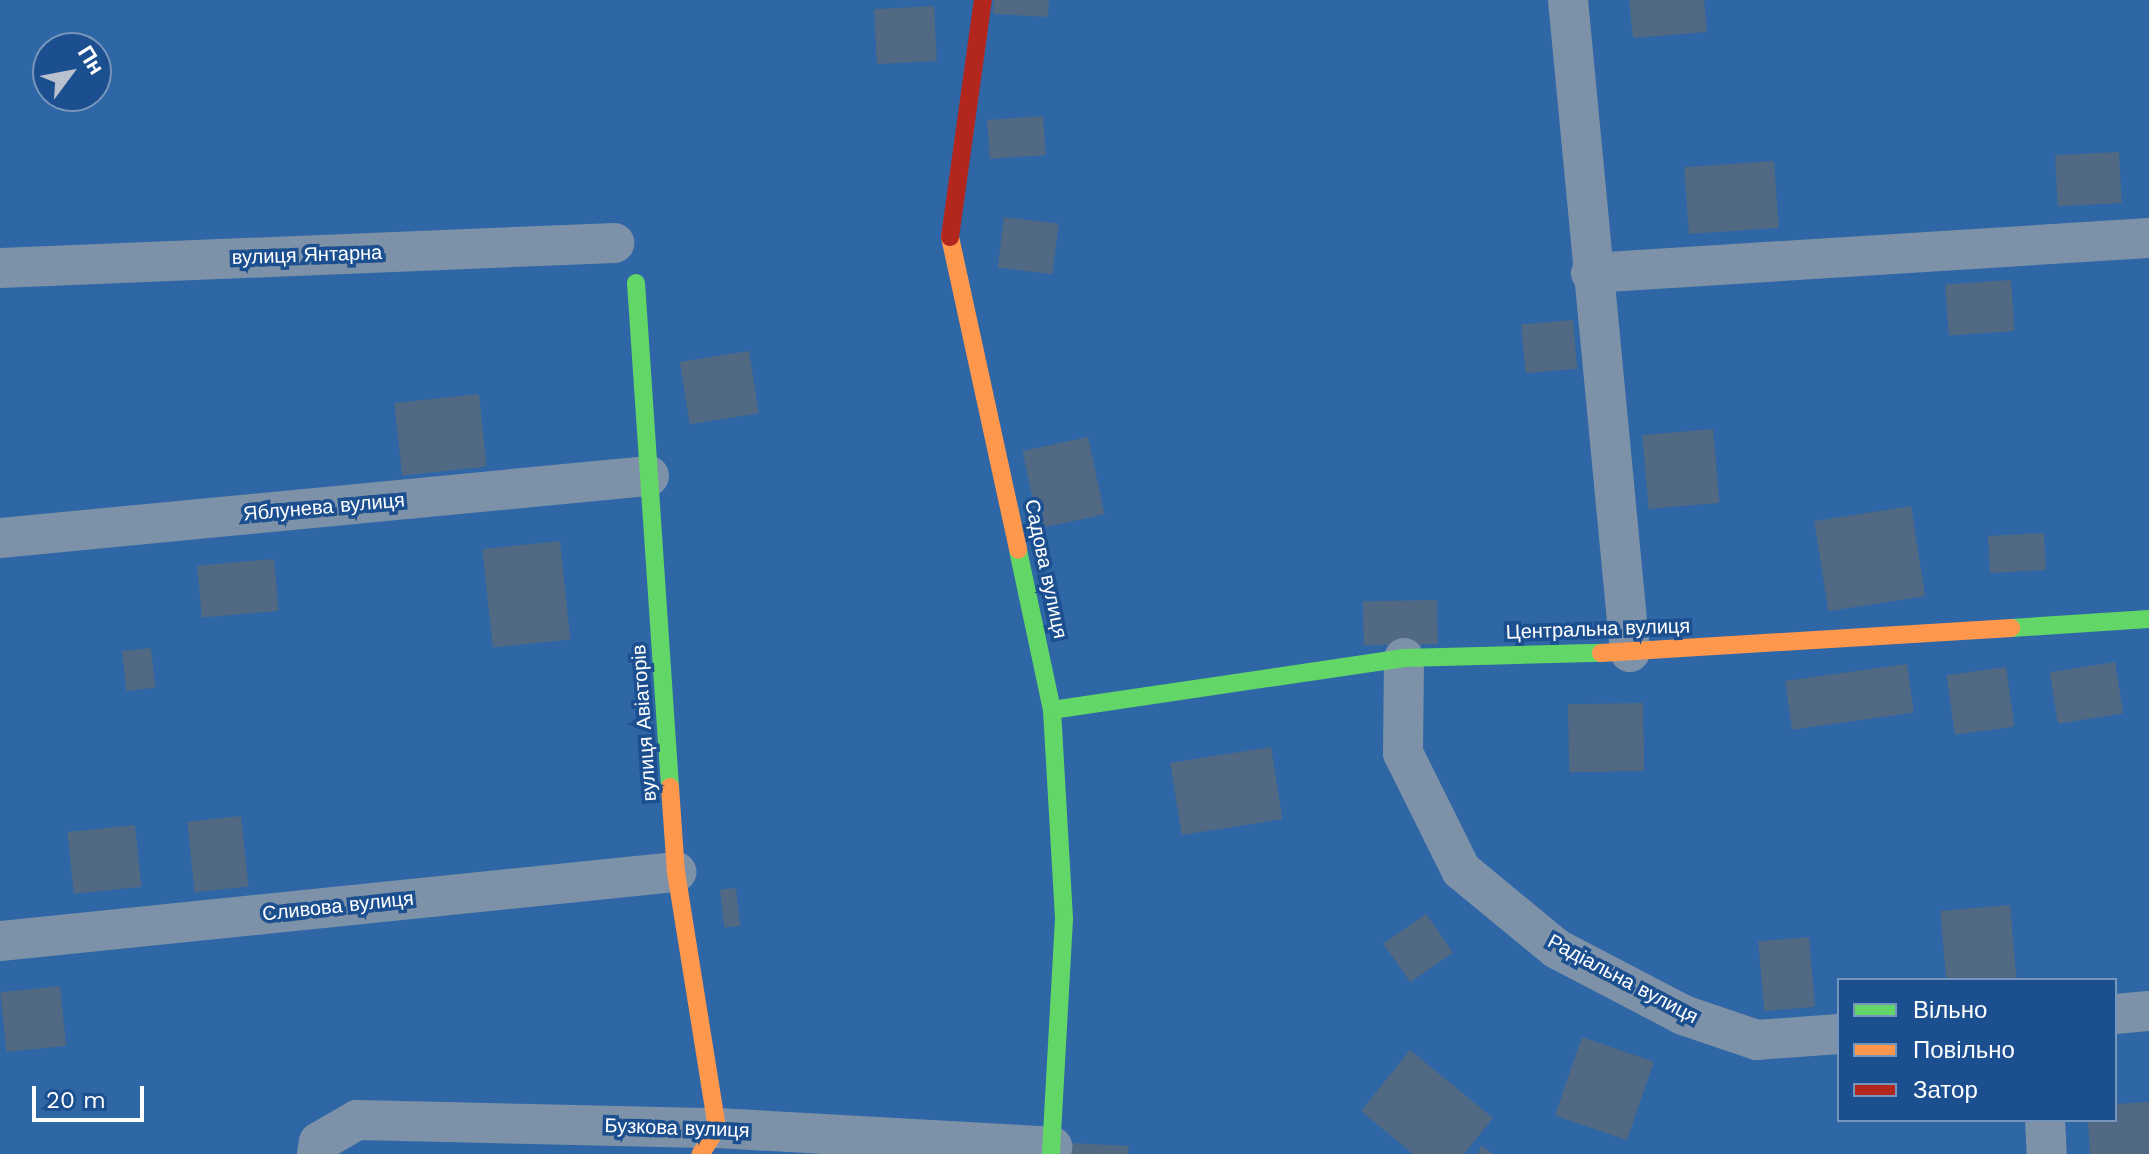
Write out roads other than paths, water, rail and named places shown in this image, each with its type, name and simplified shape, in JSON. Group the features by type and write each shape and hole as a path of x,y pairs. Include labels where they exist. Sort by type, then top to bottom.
{"street":[{"name":"Садова вулиця","path":"983,0 948,226 1052,710 1064,919 1052,1151"},
{"path":"1568,0 1591,273 1630,652"},
{"path":"1591,273 2149,238"},
{"name":"вулиця Янтарна","path":"0,268 614,243"},
{"name":"вулиця Авіаторів","path":"636,283 676,872 709,1141"},
{"name":"Яблунева вулиця","path":"0,538 649,476"},
{"name":"Центральна вулиця","path":"1052,710 1404,658 1630,652 2149,619"},
{"name":"Радіальна вулиця","path":"1404,658 1403,753 1461,870 1557,949 1683,1015 1757,1040 1837,1034"},
{"name":"Сливова вулиця","path":"0,941 676,872"},
{"path":"2117,1014 2149,1011"},
{"name":"Бузкова вулиця","path":"317,1154 319,1142 357,1120 709,1141 1052,1151"},
{"path":"2045,1122 2047,1154"}]}
